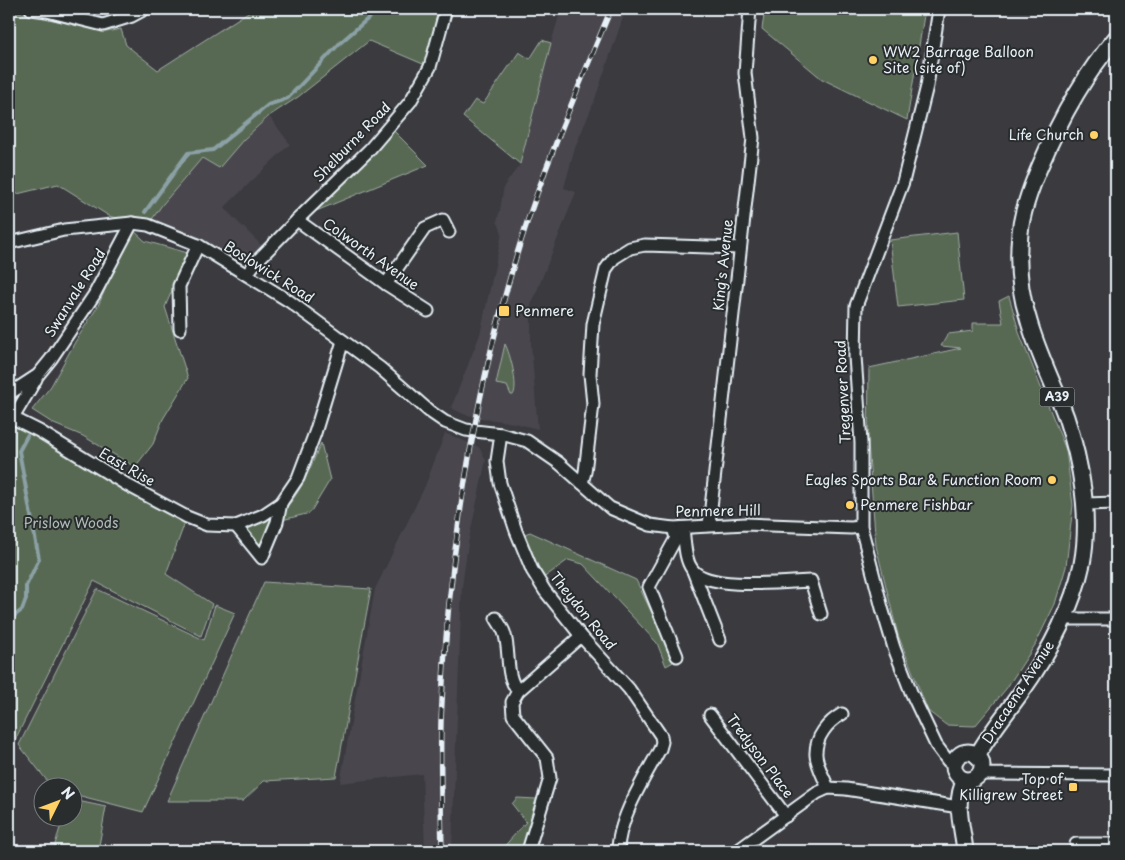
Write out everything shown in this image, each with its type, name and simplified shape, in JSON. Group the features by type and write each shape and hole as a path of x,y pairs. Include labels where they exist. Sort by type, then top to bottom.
{"main road":[{"name":"Dracaena Avenue","path":"977,756 984,742 1043,659 1074,595 1082,563 1085,504 1073,440 1028,318 1020,283 1019,248 1024,208 1050,142 1068,104 1103,53 1116,38"},
{"path":"966,752 977,756 982,764 981,773 974,779 965,780 956,774 955,764 957,758 966,752"},
{"path":"965,780 960,790 959,808 966,851"}],"street":[{"path":"31,9 48,10 103,25 132,16 145,9"},
{"name":"Shelburne Road","path":"247,274 296,220 369,150 410,102 430,67 446,9"},
{"name":"King's Avenue","path":"709,525 753,138 745,74 750,9"},
{"name":"Tregenver Road","path":"938,9 927,86 903,182 856,306 855,356 861,443 861,527 894,648 911,692 936,745 948,761 955,764"},
{"name":"Colworth Avenue","path":"296,220 428,312"},
{"path":"386,284 425,228 443,220 449,232"},
{"name":"Boslowick Road","path":"9,243 64,230 132,223 148,225 198,246 247,274 289,301 380,368 429,411 454,426 483,433"},
{"name":"Swanvale Road","path":"11,417 94,294 132,223"},
{"path":"582,483 586,472 593,404 590,374 594,324 606,269 614,258 630,248 645,245 740,248"},
{"path":"180,329 179,286 198,246"},
{"name":"East Rise","path":"11,417 39,431 121,481 187,518 207,525 236,526 263,515 281,502 298,478 316,433 343,341"},
{"name":"Swanvale Road","path":"9,394 38,375"},
{"name":"Penmere Hill","path":"483,433 520,438 535,446 559,463 610,508 650,525 678,528 746,524 786,527 861,527"},
{"name":"Theydon Road","path":"501,434 497,461 500,483 516,531 532,570 540,584 581,636 629,688 662,736 660,749 628,812 619,838 618,851"},
{"name":"East Rise","path":"236,526 262,558 277,522 281,502"},
{"path":"1085,504 1116,503"},
{"path":"678,528 687,557 720,640"},
{"path":"677,656 649,587 676,538 678,528"},
{"path":"692,569 702,578 716,582 745,584 811,581 821,614"},
{"path":"496,618 504,633 510,676 518,691"},
{"path":"1063,619 1116,619"},
{"path":"528,851 550,778 547,758 514,715 512,702 518,691 581,636"},
{"name":"Tredyson Place","path":"710,714 786,816"},
{"path":"828,788 816,755 817,748 822,732 827,725 842,714"},
{"path":"981,773 1116,775"},
{"path":"737,851 816,794 828,788 868,791 959,808"},
{"path":"1076,844 1116,844"}],"shaded area":[{"path":"561,9 626,9 594,102 575,148 564,188 576,192 531,306 531,343 538,429 463,414 451,408 480,334 502,233 497,221 504,186 520,164"},
{"path":"269,116 290,144 224,208 267,251 247,274 148,225 162,205 203,157 243,140"},
{"path":"445,433 479,447 486,460 468,544 462,587 452,851 425,851 422,774 340,783 375,589 425,486"}],"green space":[{"path":"9,9 106,32 121,29 126,45 158,70 253,9 446,9 430,67 369,41 298,97 269,116 243,140 219,168 202,158 162,205 148,225 132,223 109,216 58,184 9,196 9,72 13,71 9,65"},
{"path":"765,9 925,9 907,120 822,79 762,29"},
{"path":"542,40 551,43 520,164 463,117 475,100 483,104 519,52 530,59"},
{"path":"393,130 428,165 309,214"},
{"path":"131,228 145,241 188,253 165,307 188,378 163,419 153,444 135,467 83,436 54,424 32,410 51,386 75,342 98,306"},
{"path":"957,232 964,300 898,307 890,240"},
{"path":"1009,296 1020,335 1066,450 1073,505 1066,567 1055,604 1035,645 1006,689 975,726 946,725 928,711 898,635 876,546 868,443 869,368 961,348 941,346 948,334 973,331 973,323 1003,323 999,301"},
{"path":"505,344 514,378 515,391 513,395 511,395 507,386 496,384"},
{"name":"Prislow Woods","path":"9,418 187,517 166,574 212,604 201,636 94,581 15,740 9,739"},
{"path":"321,443 330,480 310,513 274,522 261,552 242,529 274,517 290,503 308,473"},
{"path":"530,532 636,580 675,661 666,666 657,643 583,564 568,560 542,579 522,535"},
{"path":"264,582 371,589 336,777 264,781 243,801 167,801"},
{"path":"97,589 204,640 215,605 235,613 143,812 82,796 82,778 45,778 19,745"},
{"path":"517,798 536,799 538,801 522,851 500,851 526,822 512,804"},
{"path":"82,802 106,807 98,851 53,851 60,828 82,828"}],"waterway":[{"path":"145,212 188,153 213,150 268,105 288,98 340,43 379,9"},
{"path":"9,624 14,616 22,610 26,599 26,586 39,559 19,451 27,436"}],"railway":[{"path":"442,851 441,721 444,661 456,540 476,420 503,302 520,244 540,184 611,9"}],"place":[{"name":"WW2 Barrage Balloon Site (site of)","path":"873,60"},
{"name":"Life Church","path":"1094,135"},
{"name":"Penmere","path":"504,311"},
{"name":"Eagles Sports Bar & Function Room","path":"1052,480"},
{"name":"Penmere Fishbar","path":"850,505"},
{"name":"Top of Killigrew Street","path":"1073,787"}]}
